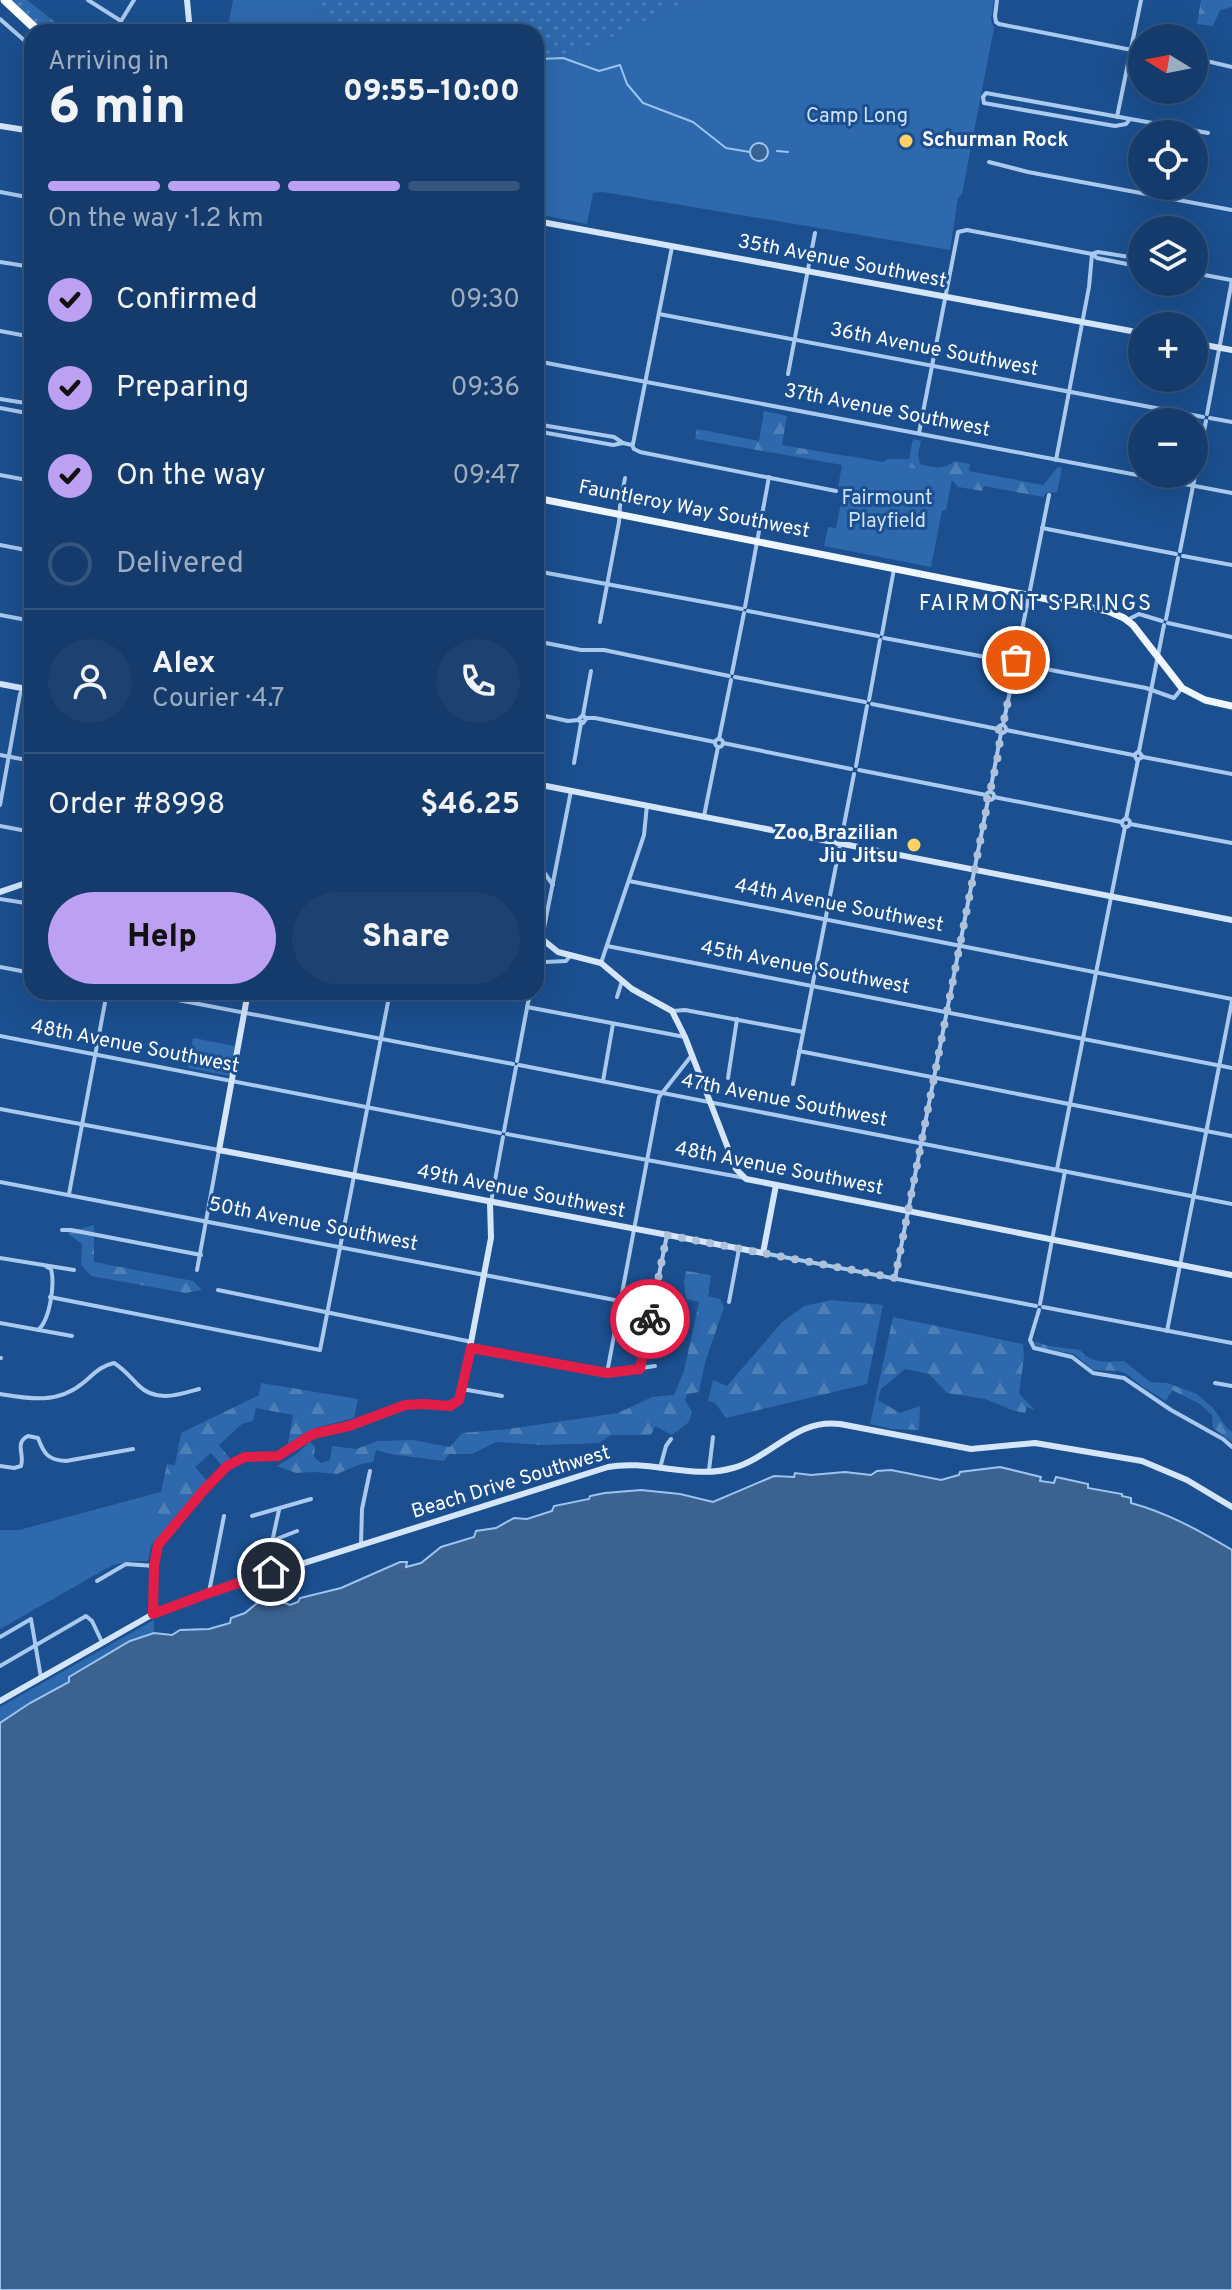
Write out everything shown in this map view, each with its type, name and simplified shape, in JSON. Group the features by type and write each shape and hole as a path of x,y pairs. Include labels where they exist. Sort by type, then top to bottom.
{"highway":[{"path":"5,0 30,24"},
{"path":"0,4 24,26"}],"main road":[{"path":"187,0 189,24"},
{"path":"0,126 24,130"},
{"name":"35th Avenue Southwest","path":"544,223 1128,330"},
{"path":"1208,346 1232,350"},
{"name":"Fauntleroy Way Southwest","path":"544,499 1099,608 1118,614 1140,632 1182,688 1205,700 1232,706"},
{"path":"0,684 23,688"},
{"path":"544,786 1232,920"},
{"path":"0,892 24,884"},
{"path":"544,942 558,952 601,963 622,981 672,1011 736,1169 746,1179"},
{"path":"219,1150 246,1000"},
{"name":"49th Avenue Southwest","path":"219,1150 763,1253"},
{"name":"48th Avenue Southwest","path":"746,1179 1232,1275"},
{"path":"763,1253 776,1185"},
{"path":"153,1614 154,1566 158,1545 218,1474 233,1463 245,1457 278,1456 313,1434 349,1426 405,1405 446,1407 459,1400 484,1275 491,1230 490,1203"},
{"name":"Beach Drive Southwest","path":"0,1701 153,1614 265,1574 615,1466 708,1472 735,1468 764,1455 798,1431 822,1423 971,1449 1035,1443 1142,1461 1187,1480 1232,1507"}],"street":[{"path":"88,0 121,21"},
{"path":"120,24 134,0"},
{"path":"997,0 995,16 999,24 1128,50"},
{"path":"1136,24 1141,0"},
{"path":"0,19 24,40"},
{"path":"1208,61 1232,67"},
{"path":"1117,117 1128,65"},
{"path":"1130,119 1126,124 1115,126 984,103 983,97 986,93 1136,120"},
{"path":"989,162 1232,210"},
{"path":"0,192 24,196"},
{"path":"919,433 958,232 967,230 1092,254 1097,258 1128,264"},
{"path":"788,374 815,233"},
{"path":"632,445 672,247"},
{"path":"1092,254 1098,252 1128,257"},
{"path":"1056,460 1083,322 1092,254"},
{"path":"0,262 24,266"},
{"path":"1208,276 1232,280 1208,408"},
{"name":"36th Avenue Southwest","path":"659,314 1155,408"},
{"path":"0,331 24,336"},
{"name":"37th Avenue Southwest","path":"544,363 1128,474"},
{"path":"0,399 24,403"},
{"path":"0,408 24,412"},
{"name":"36th Avenue Southwest","path":"1208,418 1232,422"},
{"path":"544,425 614,437 640,452 836,491"},
{"path":"544,432 613,445 623,443"},
{"path":"0,475 24,480"},
{"path":"704,816 769,477"},
{"path":"600,622 625,478"},
{"path":"1057,1169 1192,488"},
{"name":"37th Avenue Southwest","path":"1203,488 1232,493"},
{"path":"895,1278 1049,495"},
{"path":"1042,528 1232,565"},
{"path":"0,545 24,550"},
{"path":"793,1084 894,568"},
{"path":"544,572 1015,663 1174,698 1182,688"},
{"path":"1127,620 1139,614 1232,637"},
{"path":"0,615 24,620"},
{"path":"544,643 581,650 604,650 1232,774"},
{"path":"584,717 591,671"},
{"path":"0,805 23,688"},
{"path":"544,716 580,722"},
{"path":"574,763 579,717 584,717 1232,843"},
{"path":"0,755 24,760"},
{"path":"544,930 571,791"},
{"path":"601,963 644,835 647,805"},
{"path":"0,826 24,830"},
{"path":"544,872 553,885"},
{"name":"44th Avenue Southwest","path":"629,881 1232,1000"},
{"path":"0,899 24,903"},
{"name":"45th Avenue Southwest","path":"607,946 1232,1068"},
{"path":"544,963 566,961 570,956"},
{"path":"0,967 24,972"},
{"path":"617,997 622,981"},
{"path":"68,1195 105,1000"},
{"name":"47th Avenue Southwest","path":"179,1000 1232,1204"},
{"path":"50,1297 320,1350 388,1000"},
{"path":"490,1203 529,1000"},
{"path":"1167,1331 1232,1000"},
{"path":"527,1007 685,1037"},
{"path":"672,1011 685,1010 803,1032"},
{"path":"728,1078 737,1019"},
{"path":"603,1081 613,1024"},
{"name":"48th Avenue Southwest","path":"0,1036 746,1179"},
{"path":"799,1051 1232,1136"},
{"path":"607,1373 661,1093 692,1055"},
{"name":"49th Avenue Southwest","path":"0,1109 219,1150"},
{"path":"197,1270 219,1150"},
{"path":"1065,1171 1031,1343 1039,1350 1072,1357 1093,1373 1124,1378 1232,1447"},
{"name":"50th Avenue Southwest","path":"0,1182 620,1301"},
{"path":"62,1230 201,1255"},
{"path":"640,1369 667,1235"},
{"path":"729,1302 739,1249"},
{"name":"49th Avenue Southwest","path":"763,1253 1232,1343"},
{"path":"0,1258 74,1270"},
{"path":"38,1330 45,1323 53,1279 51,1269 46,1266"},
{"path":"218,1290 607,1373 655,1366"},
{"path":"652,1306 674,1310"},
{"path":"0,1323 72,1336"},
{"path":"0,1394 52,1399 67,1394 104,1365 114,1363 123,1368 141,1388 157,1397 170,1397 199,1389"},
{"path":"1215,1383 1232,1386"},
{"path":"462,1389 502,1396"},
{"path":"0,1466 21,1466 20,1445 28,1436 38,1438 45,1454 57,1461 133,1449"},
{"path":"708,1472 713,1437"},
{"path":"660,1468 671,1439"},
{"path":"361,1544 362,1509 370,1471"},
{"path":"252,1516 311,1499"},
{"path":"265,1574 279,1510"},
{"path":"209,1593 224,1516"},
{"path":"256,1543 297,1531"},
{"path":"97,1581 126,1564 154,1566"},
{"path":"0,1666 86,1616 92,1621 102,1642"},
{"path":"0,1637 31,1619 41,1678"}],"green space":[{"path":"11,0 27,0 57,24 36,24"},
{"path":"233,0 309,0 335,24 228,24"},
{"path":"309,0 689,0 593,46 544,60 544,24 335,24"},
{"name":"Camp Long","path":"689,0 994,0 991,19 994,28 950,250 603,192 593,193 587,224 544,216 544,60 593,46"},
{"path":"1201,0 1232,0 1232,7 1220,10 1213,26 1197,24"},
{"path":"764,411 787,416 782,445 882,462 909,459 913,439 921,441 918,454 920,464 930,466 942,467 955,461 970,464 969,471 1043,485 1058,467 1062,468 1057,492 1046,493 1043,497 984,486 982,491 958,487 952,480 946,510 942,511 860,485 838,487 842,465 695,439 697,429 759,441"},
{"name":"Fairmount Playfield","path":"850,456 949,475 931,567 824,546 828,527 836,528"},
{"path":"193,1038 235,1046 230,1076 188,1068"},
{"path":"94,1225 94,1262 193,1281 202,1290 185,1293 91,1276 81,1265 82,1244 67,1233"},
{"path":"686,1271 711,1275 708,1296 720,1299 724,1307 705,1363 699,1392 687,1394 685,1400 692,1412 689,1422 672,1435 655,1426 651,1435 611,1435 599,1443 543,1445 496,1442 472,1454 449,1454 444,1461 376,1450 373,1462 337,1474 296,1473 277,1466 310,1442 315,1447 314,1457 321,1463 330,1460 332,1446 356,1449 378,1441 413,1440 450,1447 462,1433 618,1413 652,1397 674,1395 684,1371 699,1302 686,1299"},
{"path":"831,1300 883,1305 867,1384 726,1418 715,1403 708,1401 713,1380 727,1386 782,1322 804,1306"},
{"path":"893,1317 1023,1344 1019,1394 1035,1410 1027,1407 1025,1413 985,1399 947,1393 929,1374 905,1369 881,1389 878,1400 900,1413 920,1406 919,1430 870,1424"},
{"path":"1033,1341 1080,1350 1089,1358 1100,1361 1124,1361 1150,1382 1167,1383 1197,1394 1232,1432 1232,1442 1213,1428 1212,1415 1200,1404 1172,1390 1166,1401 1127,1374 1093,1370 1074,1354 1038,1347"},
{"path":"261,1383 358,1399 354,1418 315,1428 288,1444 293,1415 256,1408 253,1421 242,1424 219,1445 231,1460 223,1467 211,1453 195,1467 208,1482 151,1545 148,1561 112,1565 0,1629 0,1530 20,1530 161,1492 167,1464 175,1465 181,1433 259,1395"},
{"path":"161,1492 157,1513 176,1516 151,1545 148,1561 112,1565 0,1629 0,1530 20,1530"},
{"path":"154,1620 154,1633 130,1641 0,1723 0,1707"}],"shaded area":[{"path":"755,143 763,143 768,152 766,159 755,161 750,156 750,148"},
{"path":"1000,1467 1041,1477 1040,1481 1054,1483 1056,1477 1088,1484 1088,1488 1122,1494 1131,1498 1131,1503 1171,1517 1232,1550 1232,2290 0,2290 0,1723 130,1641 154,1633 172,1635 180,1630 209,1629 230,1623 231,1618 245,1613 262,1599 286,1599 285,1603 290,1605 300,1598 341,1588 400,1562 407,1562 406,1567 421,1563 441,1547 474,1537 476,1531 496,1528 514,1518 527,1519 552,1511 554,1506 589,1499 590,1496 641,1490 680,1494 713,1502 774,1476 794,1477 795,1473 871,1475 877,1471 891,1470 941,1480 960,1472"}],"waterway":[{"path":"544,59 563,58 599,71 620,65 627,84 643,103 693,122 726,148 750,152"},
{"path":"777,151 788,152"}],"way so far":[{"path":"650,1319 667,1235 895,1278 988,801 986,795 990,792 996,761 1001,734 998,728 1003,725 1015,667 1012,662 1016,660"}],"place":[{"name":"Schurman Rock","path":"906,141"},
{"name":"Zoo Brazilian Jiu Jitsu","path":"914,845"}],"district":[{"name":"FAIRMONT SPRINGS","path":"1036,604"}],"route":[{"path":"271,1572 153,1614 154,1566 158,1545 227,1466 245,1457 278,1456 313,1434 349,1426 405,1405 454,1405 459,1400 471,1348 607,1373 640,1369 650,1319"}]}
